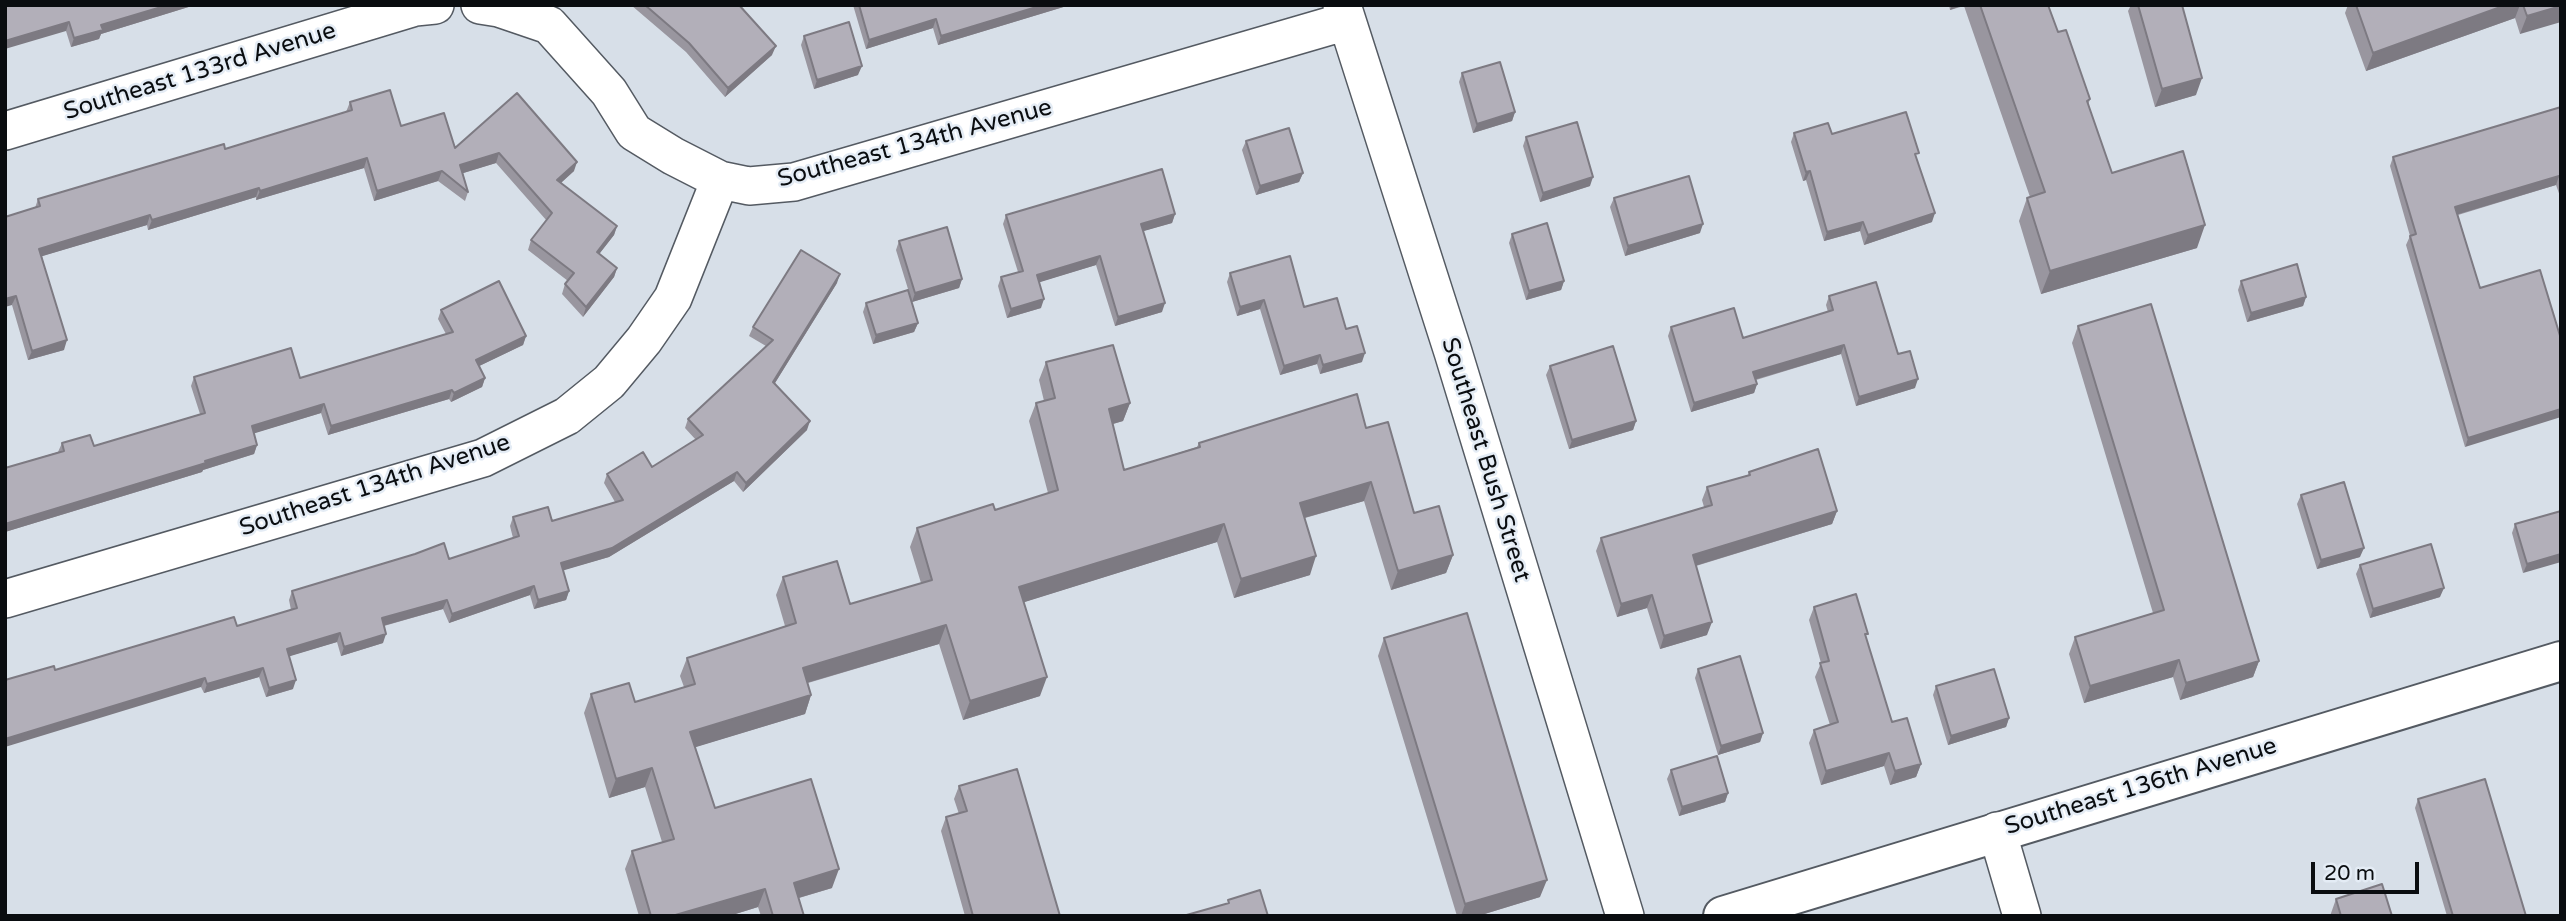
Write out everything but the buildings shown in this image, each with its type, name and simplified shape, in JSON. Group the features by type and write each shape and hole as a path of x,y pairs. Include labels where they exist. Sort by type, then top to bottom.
{"street":[{"name":"Southeast 133rd Avenue","path":"5,131 401,11 435,5"},
{"path":"480,5 499,8 549,24 609,92 634,132 720,180"},
{"name":"Southeast 134th Avenue","path":"5,599 482,458 566,416 609,382 644,340 673,298 720,180 749,186 794,182 1345,13"},
{"name":"Southeast Bush Street","path":"1345,13 1453,352 1625,916"},
{"name":"Southeast 136th Avenue","path":"1723,916 2561,662"},
{"path":"1997,831 2022,916"}]}
